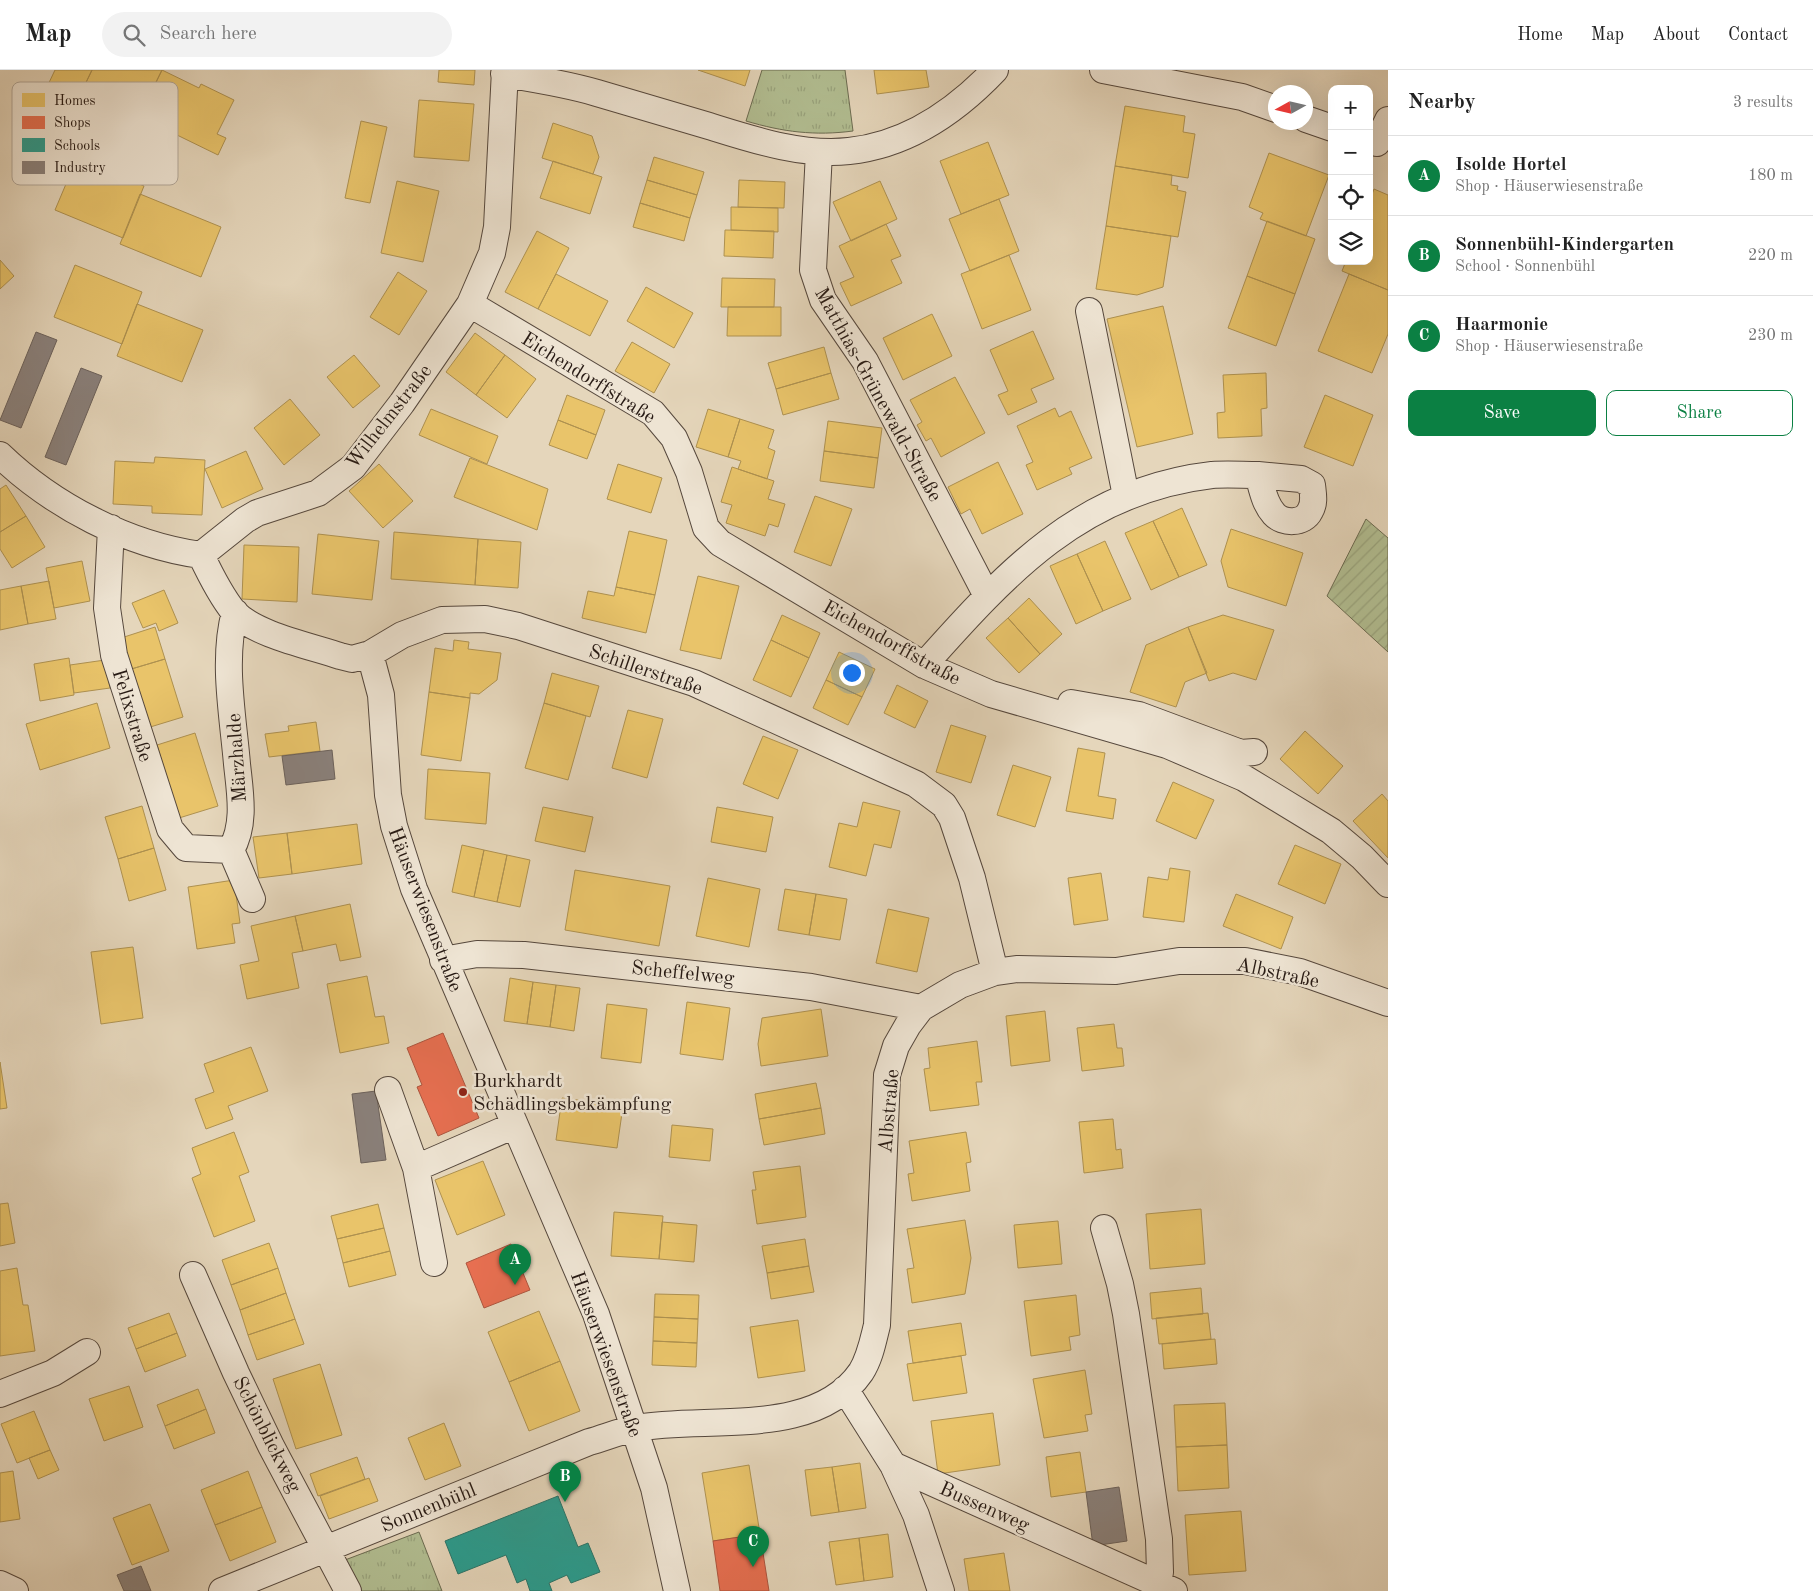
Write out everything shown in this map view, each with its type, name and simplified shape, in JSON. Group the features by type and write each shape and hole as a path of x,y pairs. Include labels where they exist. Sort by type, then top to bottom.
{"street":[{"path":"504,72 594,92 748,138 819,152 851,151 899,139 940,118 973,92 994,70"},
{"path":"1103,70 1136,73 1242,98 1268,106"},
{"name":"Wilhelmstraße","path":"201,555 257,513 318,493 352,467 402,403 470,304 492,253 497,227 504,72"},
{"path":"1378,144 1388,120"},
{"path":"1313,121 1328,127"},
{"name":"Matthias-Grünewald-Straße","path":"819,152 813,270 822,300 865,361 987,596"},
{"name":"Eichendorffstraße","path":"470,304 653,413 674,438 689,472 706,528 720,542 924,665 991,694 1167,746 1244,778 1331,831 1362,857 1388,884"},
{"path":"1089,311 1126,496"},
{"path":"0,455 14,469 68,506 111,528 140,541 180,552 201,555"},
{"path":"924,665 1012,571 1066,528 1107,504 1151,488 1212,476 1258,475"},
{"name":"Felixstraße","path":"111,528 107,608 114,655 170,829 186,848 231,850"},
{"name":"Schillerstraße","path":"201,555 209,573 235,612 265,631 340,656 352,659 370,654 402,635 442,620 485,619 518,626 694,683 916,784 944,805 952,818 972,878 995,972"},
{"name":"Märzhalde","path":"231,850 237,840 240,802 230,690 230,631 235,612"},
{"name":"Häuserwiesenstraße","path":"370,654 381,695 388,795 394,826 414,889 596,1314 636,1428 654,1488 677,1591"},
{"path":"1030,706 1077,702 1139,715 1241,752 1254,752"},
{"path":"231,850 252,899"},
{"name":"Scheffelweg","path":"443,960 477,954 524,955 811,987 921,1008"},
{"name":"Albstraße","path":"636,1428 783,1418 817,1407 846,1389 861,1371 872,1350 877,1325 887,1075 896,1046 908,1025 921,1008 960,985 995,972 1018,970 1116,971 1179,962 1245,961 1300,972 1388,1003"},
{"path":"388,1090 416,1168 434,1263"},
{"path":"416,1168 514,1124"},
{"name":"Bussenweg","path":"1104,1228 1120,1284 1128,1324 1159,1539 1160,1572 1166,1588"},
{"name":"Schönblickweg","path":"193,1275 267,1438 327,1547 348,1591"},
{"path":"0,1394 53,1373 87,1352"},
{"path":"846,1389 893,1465 916,1515 941,1591"},
{"name":"Sonnenbühl","path":"222,1591 589,1442 636,1428"},
{"name":"Bussenweg","path":"893,1465 1166,1588"},
{"path":"0,1584 15,1591"}],"green space":[{"path":"762,70 845,70 853,131 799,132 746,121"},
{"path":"1366,519 1388,538 1388,652 1327,596"},
{"path":"419,1532 442,1591 360,1591 345,1560"}],"building: Homes":[{"path":"55,70 92,70 86,82 49,82"},
{"path":"92,70 162,70 156,82 86,82"},
{"path":"162,70 199,88 201,84 234,100 217,134 226,138 218,155 178,135 178,82 156,82"},
{"path":"439,70 475,70 474,85 438,82"},
{"path":"698,70 750,70 745,86"},
{"path":"874,70 926,70 929,87 877,94"},
{"path":"419,100 474,104 469,161 414,157"},
{"path":"1125,106 1185,116 1183,132 1195,134 1188,178 1115,166"},
{"path":"361,121 387,127 370,203 345,198"},
{"path":"553,123 592,136 599,157 593,174 542,158"},
{"path":"988,142 1009,195 961,214 940,161"},
{"path":"1269,153 1328,175 1306,236 1260,219 1263,213 1249,207"},
{"path":"654,157 704,172 697,195 647,180"},
{"path":"553,161 602,177 590,214 540,198"},
{"path":"1115,166 1172,175 1171,185 1178,186 1177,190 1186,192 1178,237 1106,226"},
{"path":"647,180 697,195 690,218 640,203"},
{"path":"739,180 785,182 784,208 738,207"},
{"path":"397,181 439,191 423,262 381,253"},
{"path":"880,181 897,219 851,241 833,202"},
{"path":"66,185 144,186 123,238 55,210"},
{"path":"1374,189 1388,195 1388,290 1342,271 1344,265 1373,265"},
{"path":"140,194 221,227 201,277 120,244"},
{"path":"999,199 1019,251 970,271 949,219"},
{"path":"640,203 690,218 684,241 633,227"},
{"path":"731,207 778,208 778,232 731,230"},
{"path":"1267,221 1315,239 1295,294 1247,276"},
{"path":"886,224 901,256 891,260 902,283 851,306 840,283 854,277 839,246"},
{"path":"1106,226 1171,236 1163,287 1137,295 1096,289"},
{"path":"725,230 774,231 773,258 724,256"},
{"path":"537,231 569,248 538,309 505,292"},
{"path":"1009,255 1031,310 982,329 961,274"},
{"path":"0,260 14,276 0,289"},
{"path":"75,265 142,292 122,344 54,317"},
{"path":"398,272 427,291 399,335 370,317"},
{"path":"556,274 608,301 590,336 538,309"},
{"path":"1349,274 1388,290 1388,334 1372,373 1318,351"},
{"path":"1247,276 1295,294 1276,346 1228,328"},
{"path":"722,278 775,279 774,307 721,307"},
{"path":"646,287 693,313 674,348 627,321"},
{"path":"137,304 203,330 182,382 117,356"},
{"path":"1163,306 1193,434 1137,447 1107,319"},
{"path":"728,307 781,307 781,336 727,336"},
{"path":"932,314 952,356 903,380 883,338"},
{"path":"1033,331 1054,379 1031,389 1037,402 1008,415 998,395 1008,391 990,350"},
{"path":"475,333 505,355 476,395 446,372"},
{"path":"632,342 670,364 654,393 615,371"},
{"path":"824,347 831,373 776,389 768,363"},
{"path":"354,355 380,386 353,408 327,377"},
{"path":"505,355 536,379 507,418 476,395"},
{"path":"831,373 839,399 783,415 776,389"},
{"path":"1266,373 1267,408 1261,409 1262,436 1218,438 1217,413 1225,412 1223,375"},
{"path":"955,377 985,433 941,457 931,438 926,441 917,425 922,422 910,400"},
{"path":"567,395 605,410 596,435 558,420"},
{"path":"1325,395 1373,415 1353,466 1304,447"},
{"path":"290,399 320,435 284,465 254,428"},
{"path":"1055,408 1059,417 1071,411 1092,458 1069,468 1072,474 1037,490 1026,465 1033,462 1017,426"},
{"path":"431,409 498,436 487,464 419,435"},
{"path":"708,409 740,419 728,457 696,447"},
{"path":"740,419 774,430 768,448 775,451 767,479 738,469 741,461 728,457"},
{"path":"558,420 596,435 587,459 549,445"},
{"path":"828,421 882,428 878,458 824,451"},
{"path":"246,451 263,489 222,508 205,469"},
{"path":"824,451 878,458 874,488 820,481"},
{"path":"155,457 205,460 202,515 152,513 152,506 113,504 115,461 154,463"},
{"path":"470,458 548,489 537,530 454,497"},
{"path":"998,462 1023,514 982,534 970,509 961,514 948,487"},
{"path":"379,464 413,501 383,528 349,491"},
{"path":"618,464 662,478 651,513 607,499"},
{"path":"732,467 774,481 768,499 785,504 778,527 769,524 765,536 726,523 732,505 721,502"},
{"path":"6,485 26,516 0,532 0,489"},
{"path":"815,496 852,509 831,566 794,552"},
{"path":"1182,508 1207,565 1179,577 1153,521"},
{"path":"26,516 45,547 12,568 0,549 0,532"},
{"path":"1153,521 1179,577 1151,590 1125,533"},
{"path":"1231,529 1303,553 1286,606 1228,587 1221,561"},
{"path":"629,531 667,540 655,595 616,587"},
{"path":"394,532 478,539 475,585 391,579"},
{"path":"318,534 379,541 372,600 312,594"},
{"path":"478,539 521,542 518,588 475,585"},
{"path":"1105,541 1131,599 1103,611 1077,554"},
{"path":"244,545 299,547 297,602 242,599"},
{"path":"1077,554 1103,611 1076,624 1050,566"},
{"path":"82,561 90,601 54,608 46,568"},
{"path":"698,576 739,586 721,659 680,650"},
{"path":"49,581 56,619 28,624 21,586"},
{"path":"21,586 28,624 0,630 0,590"},
{"path":"616,587 655,595 646,633 582,618 588,591 614,596"},
{"path":"164,590 178,623 159,631 156,623 143,628 132,603"},
{"path":"1029,598 1062,634 1040,654 1008,618"},
{"path":"782,615 820,633 809,658 771,640"},
{"path":"1223,615 1274,630 1256,680 1233,673 1209,681 1188,627"},
{"path":"1008,618 1040,654 1019,673 986,638"},
{"path":"155,627 165,659 128,670 118,639"},
{"path":"1188,627 1207,673 1185,682 1176,707 1130,692 1146,645"},
{"path":"454,640 469,642 468,649 501,653 497,680 479,694 470,693 470,698 429,692 435,648 453,651"},
{"path":"771,640 809,658 791,697 753,680"},
{"path":"839,652 875,669 862,697 826,680"},
{"path":"69,658 74,695 40,701 34,664"},
{"path":"165,659 183,717 147,728 128,670"},
{"path":"105,660 110,688 74,693 70,665"},
{"path":"552,673 599,686 590,717 544,703"},
{"path":"826,680 862,697 848,725 813,708"},
{"path":"897,685 928,701 915,728 884,713"},
{"path":"429,692 470,698 461,761 421,755"},
{"path":"97,703 110,748 40,770 26,724"},
{"path":"544,703 586,716 568,780 525,768"},
{"path":"628,710 663,719 647,778 612,768"},
{"path":"316,722 320,751 269,757 265,734 289,731 288,726"},
{"path":"951,725 986,736 971,783 936,772"},
{"path":"1305,731 1343,766 1318,794 1280,759"},
{"path":"195,733 218,806 179,818 157,745"},
{"path":"763,736 798,750 778,799 743,784"},
{"path":"1078,748 1105,753 1098,796 1116,799 1113,819 1066,811"},
{"path":"1013,765 1051,777 1035,827 997,815"},
{"path":"428,769 490,773 486,824 425,819"},
{"path":"1173,782 1214,800 1196,839 1156,821"},
{"path":"1382,794 1388,801 1388,858 1353,821"},
{"path":"863,802 900,811 891,848 874,844 866,876 829,867 839,823 857,827"},
{"path":"142,806 154,848 118,859 105,817"},
{"path":"543,807 593,817 585,852 535,841"},
{"path":"717,807 773,817 766,852 711,842"},
{"path":"357,824 362,864 292,874 287,833"},
{"path":"287,833 292,874 259,878 253,837"},
{"path":"462,845 484,850 474,897 452,892"},
{"path":"1295,845 1341,864 1325,904 1278,884"},
{"path":"154,848 166,890 129,901 118,859"},
{"path":"484,850 507,855 497,902 474,897"},
{"path":"507,855 530,860 520,907 497,902"},
{"path":"1170,868 1190,871 1184,922 1143,917 1148,877 1168,880"},
{"path":"575,870 670,886 659,946 565,930"},
{"path":"1101,873 1108,920 1074,925 1068,878"},
{"path":"708,878 760,889 749,947 696,936"},
{"path":"234,880 240,923 232,924 235,943 197,949 188,887"},
{"path":"785,889 816,894 809,935 778,930"},
{"path":"816,894 847,899 840,940 809,935"},
{"path":"1236,894 1293,917 1281,949 1223,926"},
{"path":"350,904 361,957 340,961 336,944 303,951 295,916"},
{"path":"888,909 929,918 917,972 876,963"},
{"path":"295,916 303,951 292,953 299,988 247,999 240,965 259,961 251,926"},
{"path":"133,947 143,1018 101,1024 91,952"},
{"path":"367,976 375,1017 384,1016 389,1043 340,1053 327,984"},
{"path":"510,978 533,982 527,1024 504,1021"},
{"path":"533,982 556,985 550,1027 527,1024"},
{"path":"556,985 580,988 574,1031 550,1027"},
{"path":"687,1002 730,1008 723,1060 680,1054"},
{"path":"607,1004 647,1009 641,1063 601,1058"},
{"path":"821,1009 828,1056 761,1066 758,1044 762,1018"},
{"path":"1045,1011 1050,1061 1011,1066 1006,1016"},
{"path":"1114,1024 1117,1048 1122,1048 1124,1066 1082,1071 1077,1028"},
{"path":"977,1041 982,1082 976,1082 979,1105 930,1111 924,1069 930,1068 928,1048"},
{"path":"251,1047 268,1091 228,1106 233,1119 206,1129 195,1099 214,1092 204,1064"},
{"path":"0,1062 7,1108 0,1109"},
{"path":"816,1083 821,1108 759,1119 755,1094"},
{"path":"562,1098 623,1106 617,1148 556,1140"},
{"path":"821,1108 825,1134 764,1145 759,1119"},
{"path":"1113,1119 1116,1150 1121,1149 1123,1168 1084,1173 1079,1122"},
{"path":"672,1125 713,1129 710,1161 669,1157"},
{"path":"234,1132 249,1172 239,1176 255,1221 214,1237 192,1178 201,1174 192,1148"},
{"path":"966,1132 971,1162 966,1163 970,1191 912,1201 908,1174 914,1173 909,1141"},
{"path":"483,1161 505,1215 457,1235 435,1180"},
{"path":"800,1166 806,1217 757,1224 752,1190 756,1190 753,1172"},
{"path":"8,1203 15,1243 0,1246 0,1204"},
{"path":"378,1204 384,1228 337,1239 331,1216"},
{"path":"1201,1209 1205,1264 1150,1269 1146,1214"},
{"path":"614,1212 663,1216 659,1259 611,1256"},
{"path":"965,1220 971,1258 965,1294 912,1303 907,1269 914,1268 907,1229"},
{"path":"1058,1221 1062,1264 1018,1268 1014,1225"},
{"path":"662,1222 697,1225 694,1262 659,1259"},
{"path":"384,1228 390,1251 343,1263 337,1239"},
{"path":"805,1239 809,1266 767,1273 762,1246"},
{"path":"269,1243 278,1268 231,1285 222,1260"},
{"path":"390,1251 396,1275 349,1287 343,1263"},
{"path":"809,1266 814,1292 771,1299 767,1273"},
{"path":"17,1268 23,1305 28,1305 35,1351 0,1356 0,1271"},
{"path":"278,1268 286,1293 240,1310 231,1285"},
{"path":"1201,1288 1203,1314 1152,1319 1150,1293"},
{"path":"286,1293 295,1319 248,1335 240,1310"},
{"path":"655,1294 699,1295 698,1319 654,1317"},
{"path":"1076,1295 1080,1335 1069,1337 1071,1350 1031,1356 1024,1301"},
{"path":"539,1311 560,1361 509,1382 488,1332"},
{"path":"169,1313 177,1333 136,1349 128,1328"},
{"path":"1208,1313 1211,1339 1159,1344 1156,1318"},
{"path":"654,1317 698,1319 697,1343 653,1341"},
{"path":"295,1319 304,1344 257,1360 248,1335"},
{"path":"798,1320 805,1371 758,1378 750,1327"},
{"path":"961,1323 966,1355 913,1363 908,1331"},
{"path":"177,1333 186,1356 145,1372 136,1349"},
{"path":"1215,1339 1217,1364 1164,1369 1162,1344"},
{"path":"653,1341 697,1343 696,1367 652,1365"},
{"path":"961,1356 967,1393 913,1401 907,1364"},
{"path":"560,1361 580,1411 529,1431 509,1382"},
{"path":"320,1364 342,1435 296,1449 273,1379"},
{"path":"1085,1370 1092,1414 1085,1415 1088,1431 1044,1438 1033,1379"},
{"path":"129,1386 143,1427 104,1441 89,1399"},
{"path":"198,1389 206,1409 165,1426 157,1405"},
{"path":"1225,1403 1227,1445 1176,1447 1174,1405"},
{"path":"206,1409 215,1433 174,1449 165,1426"},
{"path":"34,1411 50,1450 17,1463 1,1424"},
{"path":"993,1413 1000,1465 938,1474 931,1421"},
{"path":"444,1423 461,1466 425,1480 408,1438"},
{"path":"1227,1445 1229,1488 1178,1491 1176,1447"},
{"path":"50,1450 59,1470 38,1479 29,1458"},
{"path":"1080,1452 1086,1492 1051,1497 1046,1457"},
{"path":"357,1457 365,1479 318,1496 310,1474"},
{"path":"860,1463 866,1508 839,1512 832,1467"},
{"path":"749,1465 760,1534 713,1541 702,1473"},
{"path":"832,1467 839,1512 811,1516 805,1470"},
{"path":"13,1471 20,1519 0,1522 0,1473"},
{"path":"248,1471 262,1507 215,1525 201,1490"},
{"path":"369,1478 378,1501 329,1519 320,1496"},
{"path":"150,1504 169,1551 132,1565 113,1518"},
{"path":"262,1507 276,1542 230,1561 215,1525"},
{"path":"1241,1511 1246,1571 1189,1575 1185,1515"},
{"path":"888,1534 893,1577 864,1581 859,1538"},
{"path":"859,1538 864,1581 836,1585 829,1542"},
{"path":"1004,1553 1010,1591 969,1591 964,1559"}],"building: Shops":[{"path":"443,1033 479,1118 438,1136 417,1087 422,1085 407,1048"},
{"path":"511,1244 530,1290 484,1308 466,1263"},
{"path":"760,1534 769,1591 720,1591 713,1541"}],"building: Schools":[{"path":"558,1496 578,1547 588,1543 600,1572 571,1583 567,1575 549,1583 552,1591 530,1591 526,1579 517,1583 506,1555 458,1574 445,1541"}],"building: Industry":[{"path":"36,332 57,340 21,428 0,420"},
{"path":"81,368 102,376 66,465 45,457"},
{"path":"332,750 335,779 286,785 282,756"},
{"path":"376,1091 386,1160 361,1163 352,1094"},
{"path":"1119,1487 1127,1541 1093,1546 1086,1492"},
{"path":"141,1566 151,1591 124,1591 117,1575"}],"place":[{"name":"Burkhardt Schädlingsbekämpfung","path":"463,1092"},
{"name":"Isolde Hortel","path":"515,1285"},
{"name":"Sonnenbühl-Kindergarten","path":"565,1502"},
{"name":"Haarmonie","path":"753,1567"}]}
